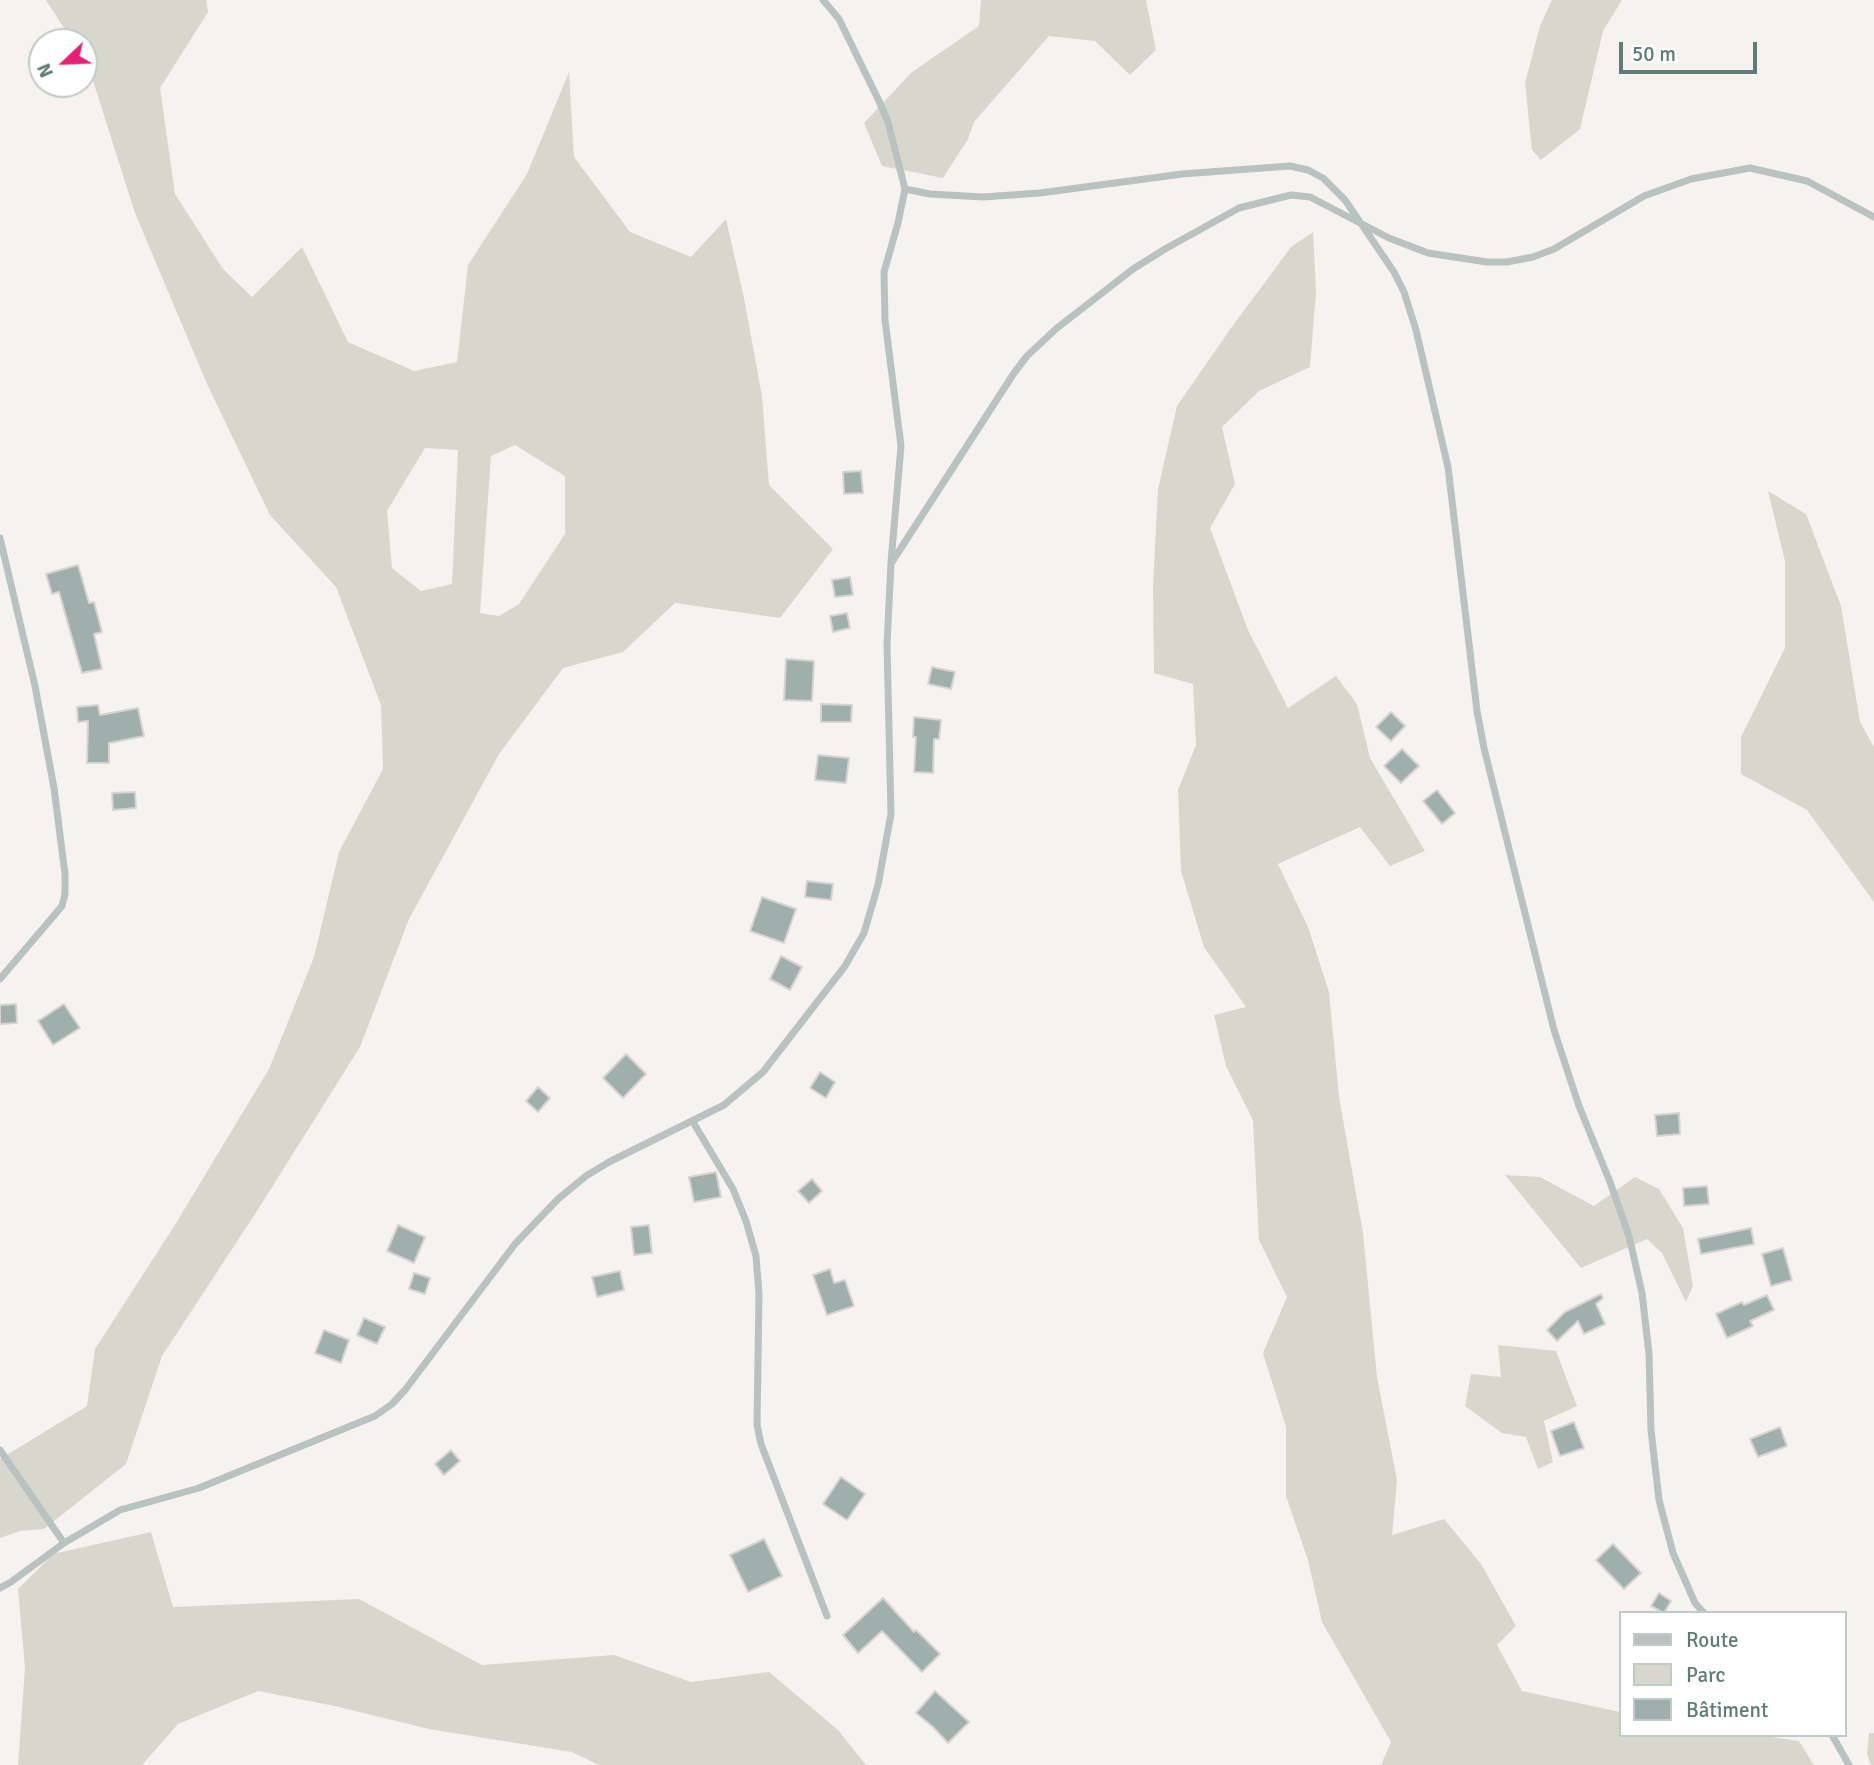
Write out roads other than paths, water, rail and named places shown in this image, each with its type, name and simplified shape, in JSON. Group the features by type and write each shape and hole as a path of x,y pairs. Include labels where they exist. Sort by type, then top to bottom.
{"street":[{"path":"0,1588 64,1543 120,1510 199,1488 375,1416 392,1404 515,1244 558,1199 586,1176 609,1162 724,1105 763,1072 845,967 864,933 878,885 891,814 887,645 901,446 886,320 884,272 905,189 888,122 879,101 839,19 823,0"},
{"path":"905,189 930,194 983,197 1040,193 1182,174 1290,166 1308,170 1323,178 1345,200 1394,272 1404,292 1424,360 1448,467 1475,697 1484,748 1554,1030 1579,1106 1629,1236 1645,1317 1651,1430 1659,1500 1673,1553 1695,1602 1702,1611"},
{"path":"891,562 1027,356 1057,328 1133,269 1239,208 1292,195 1310,197 1389,238 1428,253 1487,262 1507,262 1555,249 1644,196 1691,179 1750,169 1807,181 1874,217"},
{"path":"0,538 34,686 51,776 65,874 62,906 0,979"},
{"path":"693,1122 733,1189 756,1255 760,1294 757,1425 761,1444 827,1616"},
{"path":"0,1450 64,1543"},
{"path":"1833,1737 1849,1765"}]}
